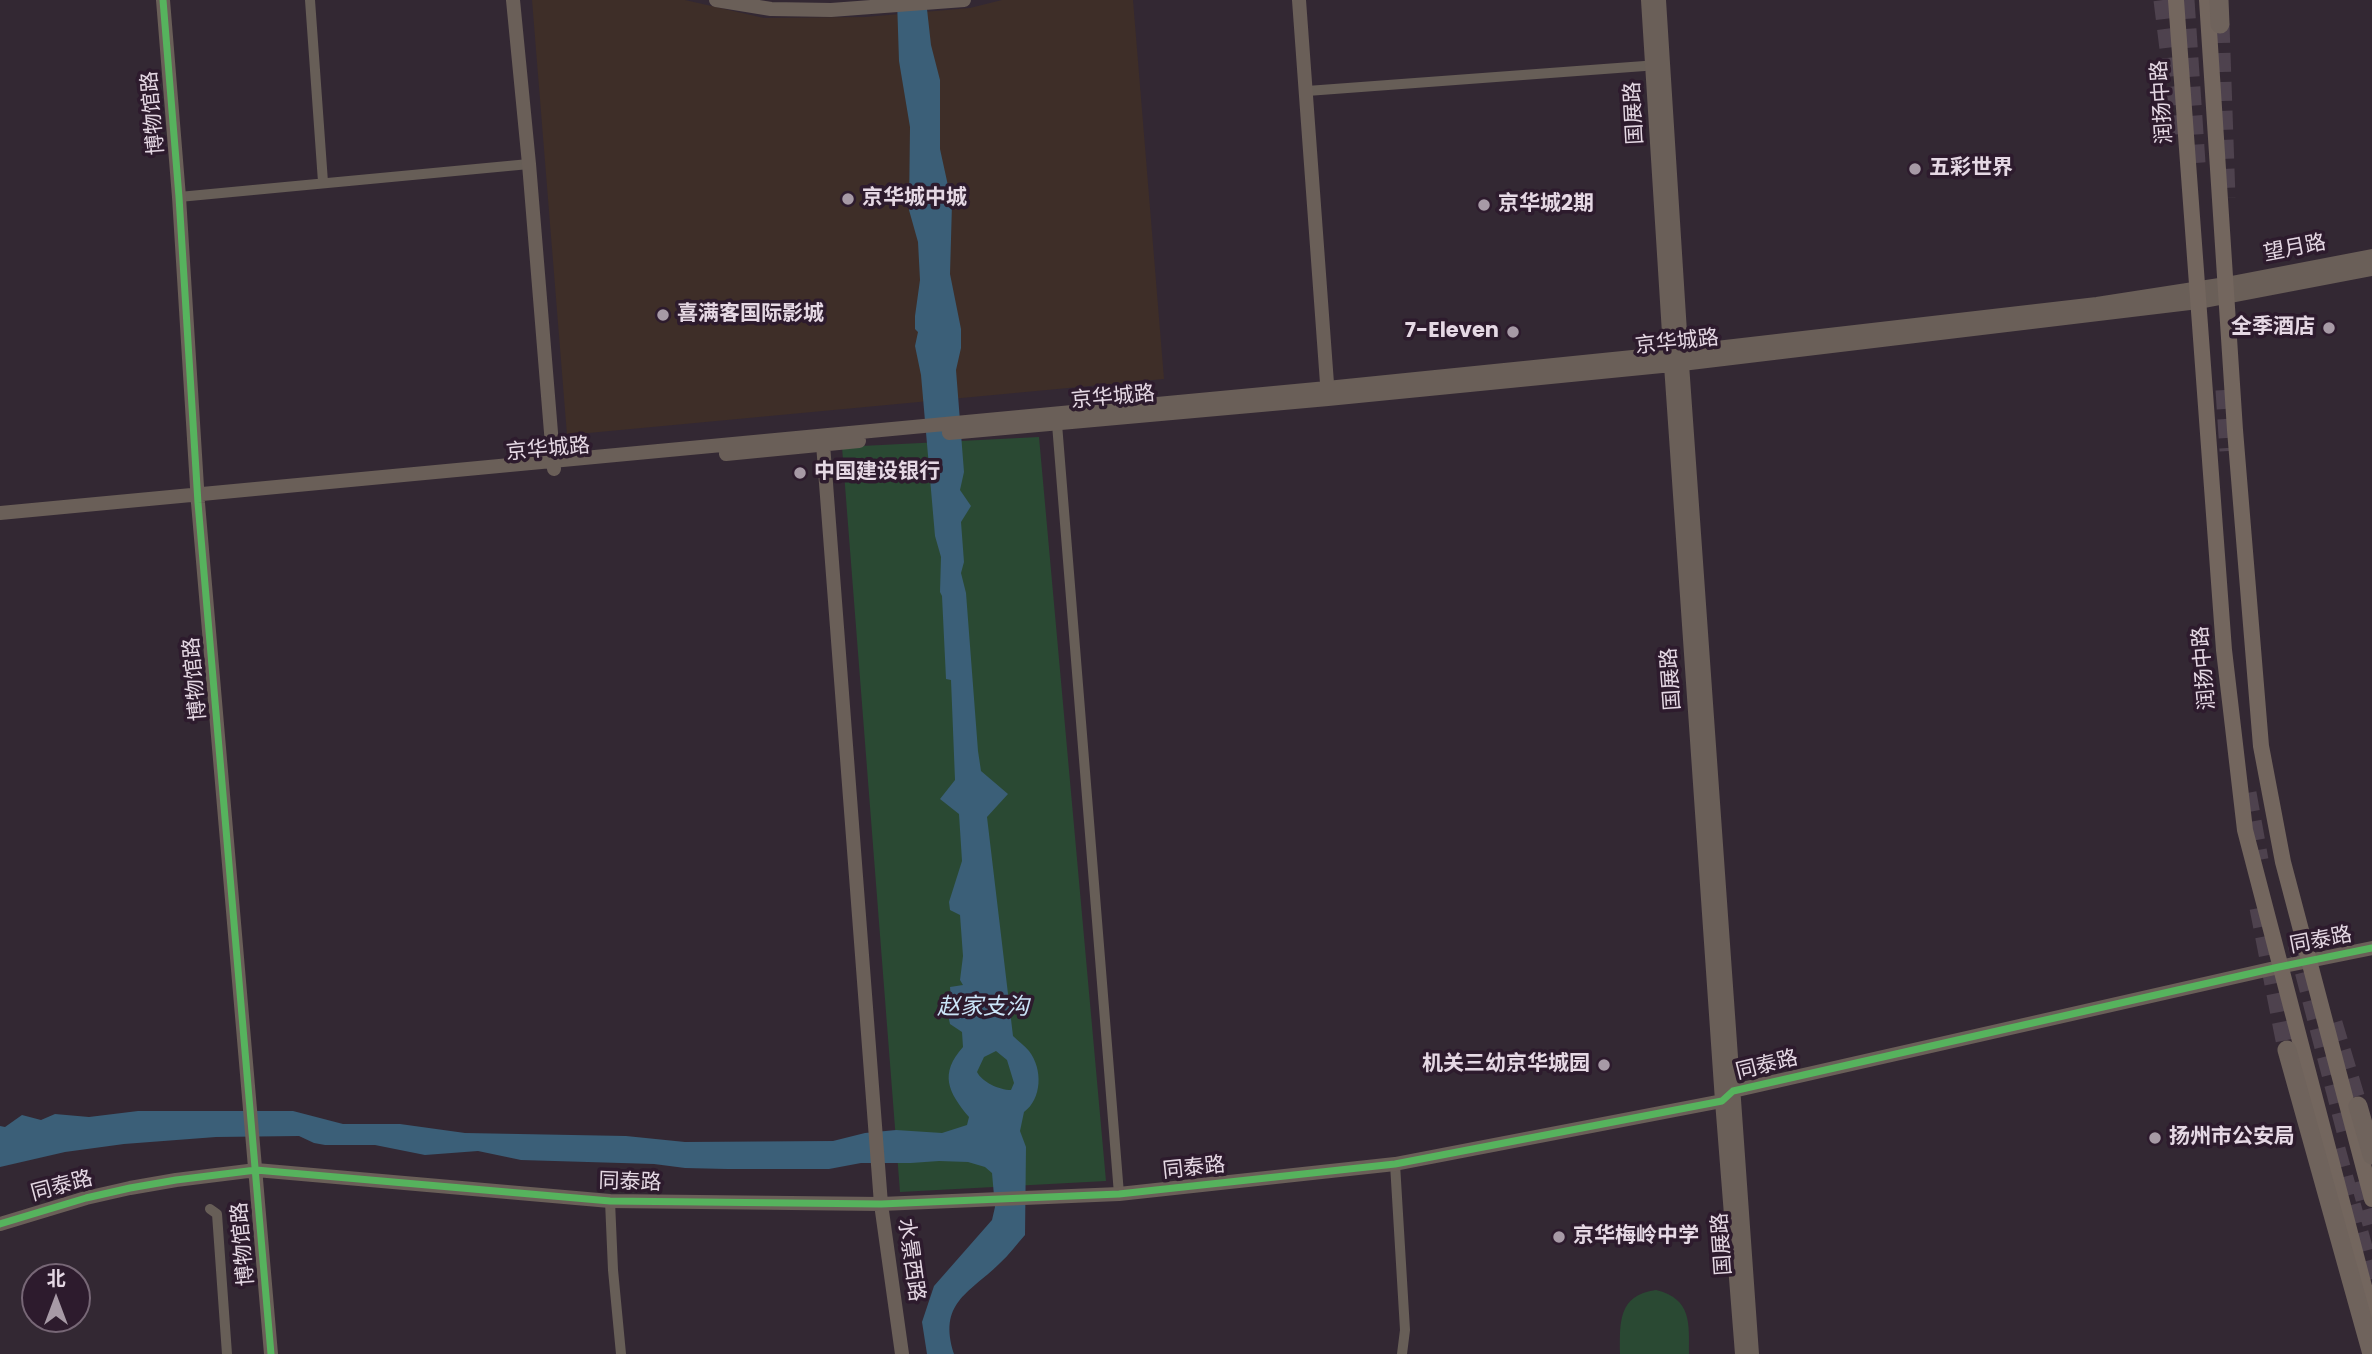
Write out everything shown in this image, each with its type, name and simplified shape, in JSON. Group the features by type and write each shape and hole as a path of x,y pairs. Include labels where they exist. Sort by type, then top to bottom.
{"highway":[{"path":"2219,0 2220,24"},
{"path":"2287,1050 2372,1354"},
{"path":"2358,1106 2372,1155"}],"main road":[{"name":"润扬中路","path":"2176,0 2224,650 2245,830 2372,1317"},
{"path":"2207,0 2235,430 2261,746 2283,862 2372,1199"}],"street":[{"name":"博物馆路","path":"163,0 179,197 198,499 271,1354"},
{"path":"310,0 323,182"},
{"path":"513,0 530,164 554,466"},
{"path":"716,0 771,9 871,8 960,1"},
{"path":"1299,0 1328,394"},
{"name":"国展路","path":"1648,0 1659,65"},
{"name":"国展路","path":"1659,0 1659,65 1676,359 1727,1096 1742,1354"},
{"path":"1307,91 1659,65"},
{"path":"179,197 530,164"},
{"name":"望月路","path":"2227,291 2372,256"},
{"name":"望月路","path":"2227,291 2372,269"},
{"name":"京华城路","path":"0,513 198,499 1328,394 1676,359 2227,291"},
{"name":"京华城路","path":"978,426 1057,424 1328,394"},
{"path":"1057,424 1119,1194"},
{"name":"京华城路","path":"554,466 823,444 900,433"},
{"name":"水景西路","path":"823,444 881,1204 902,1354"},
{"name":"京华城路","path":"0,522 198,499"},
{"name":"同泰路","path":"0,1224 86,1198 130,1188 256,1170 610,1201 881,1204 1119,1194 1395,1164 1727,1096 2279,967 2372,948"},
{"name":"国展路","path":"1727,1096 1752,1354"},
{"path":"1395,1164 1405,1330 1402,1354"},
{"path":"610,1201 621,1354"},
{"path":"210,1209 217,1214 227,1354"}],"shaded area":[{"name":"京华城中城","path":"532,0 685,0 764,18 865,17 970,8 1002,0 1133,0 1164,379 567,435"}],"green space":[{"path":"1039,437 1106,1181 900,1192 842,447"},
{"path":"1656,1290 1668,1294 1682,1306 1688,1322 1689,1354 1620,1354 1621,1322 1627,1305 1643,1293"}],"water":[{"name":"赵家支沟","path":"897,0 926,0 931,45 940,80 940,149 952,204 950,274 961,329 961,348 956,370 964,472 960,490 971,506 961,522 964,562 961,573 966,593 978,751 981,771 1008,794 987,817 1013,1036 1034,1058 1038,1075 1037,1092 1024,1112 1020,1131 1026,1147 1025,1235 1003,1261 967,1292 953,1311 950,1337 954,1354 927,1354 922,1322 934,1286 992,1220 995,1207 992,1173 985,1167 968,1162 861,1163 829,1169 685,1168 654,1164 521,1160 478,1151 425,1155 375,1145 325,1145 299,1136 216,1137 124,1144 65,1152 0,1167 0,1126 5,1127 22,1115 41,1120 55,1114 89,1117 138,1111 293,1111 343,1124 400,1124 465,1133 626,1136 685,1142 833,1141 865,1133 896,1130 942,1133 967,1125 969,1117 949,1083 951,1066 963,1047 962,1032 950,1024 948,1015 956,1013 956,1010 948,1010 947,1001 951,1000 950,987 963,985 960,980 963,956 960,915 950,910 949,902 962,861 959,814 940,799 955,780 951,680 946,679 940,592 941,557 935,536 921,375 915,346 918,332 915,329 915,316 920,280 918,242 909,210 910,127 899,61","holes":["996,1051 1007,1060 1014,1083 1011,1090 991,1085 977,1072 984,1057"]}],"tunnel":[{"path":"2163,0 2180,138"},
{"path":"2185,0 2196,163"},
{"path":"2220,24 2226,198"},
{"path":"2225,390 2229,451"},
{"path":"2247,793 2259,860"},
{"path":"2259,908 2287,1050"},
{"path":"2297,944 2348,1139"},
{"path":"2333,1023 2358,1106"},
{"path":"2336,1149 2372,1280"},
{"path":"2360,1181 2372,1224"}],"cycle path":[{"path":"163,0 179,197 198,503 271,1354"},
{"path":"0,1224 86,1198 130,1188 256,1170 610,1201 881,1204 1119,1194 1395,1164 1722,1101 1733,1091 2372,948"}],"place":[{"name":"五彩世界","path":"1915,169"},
{"name":"京华城中城","path":"848,199"},
{"name":"京华城2期","path":"1484,205"},
{"name":"喜满客国际影城","path":"663,315"},
{"name":"全季酒店","path":"2329,328"},
{"name":"7-Eleven","path":"1513,332"},
{"name":"中国建设银行","path":"800,473"},
{"name":"机关三幼京华城园","path":"1604,1065"},
{"name":"扬州市公安局","path":"2155,1138"},
{"name":"京华梅岭中学","path":"1559,1237"}]}
